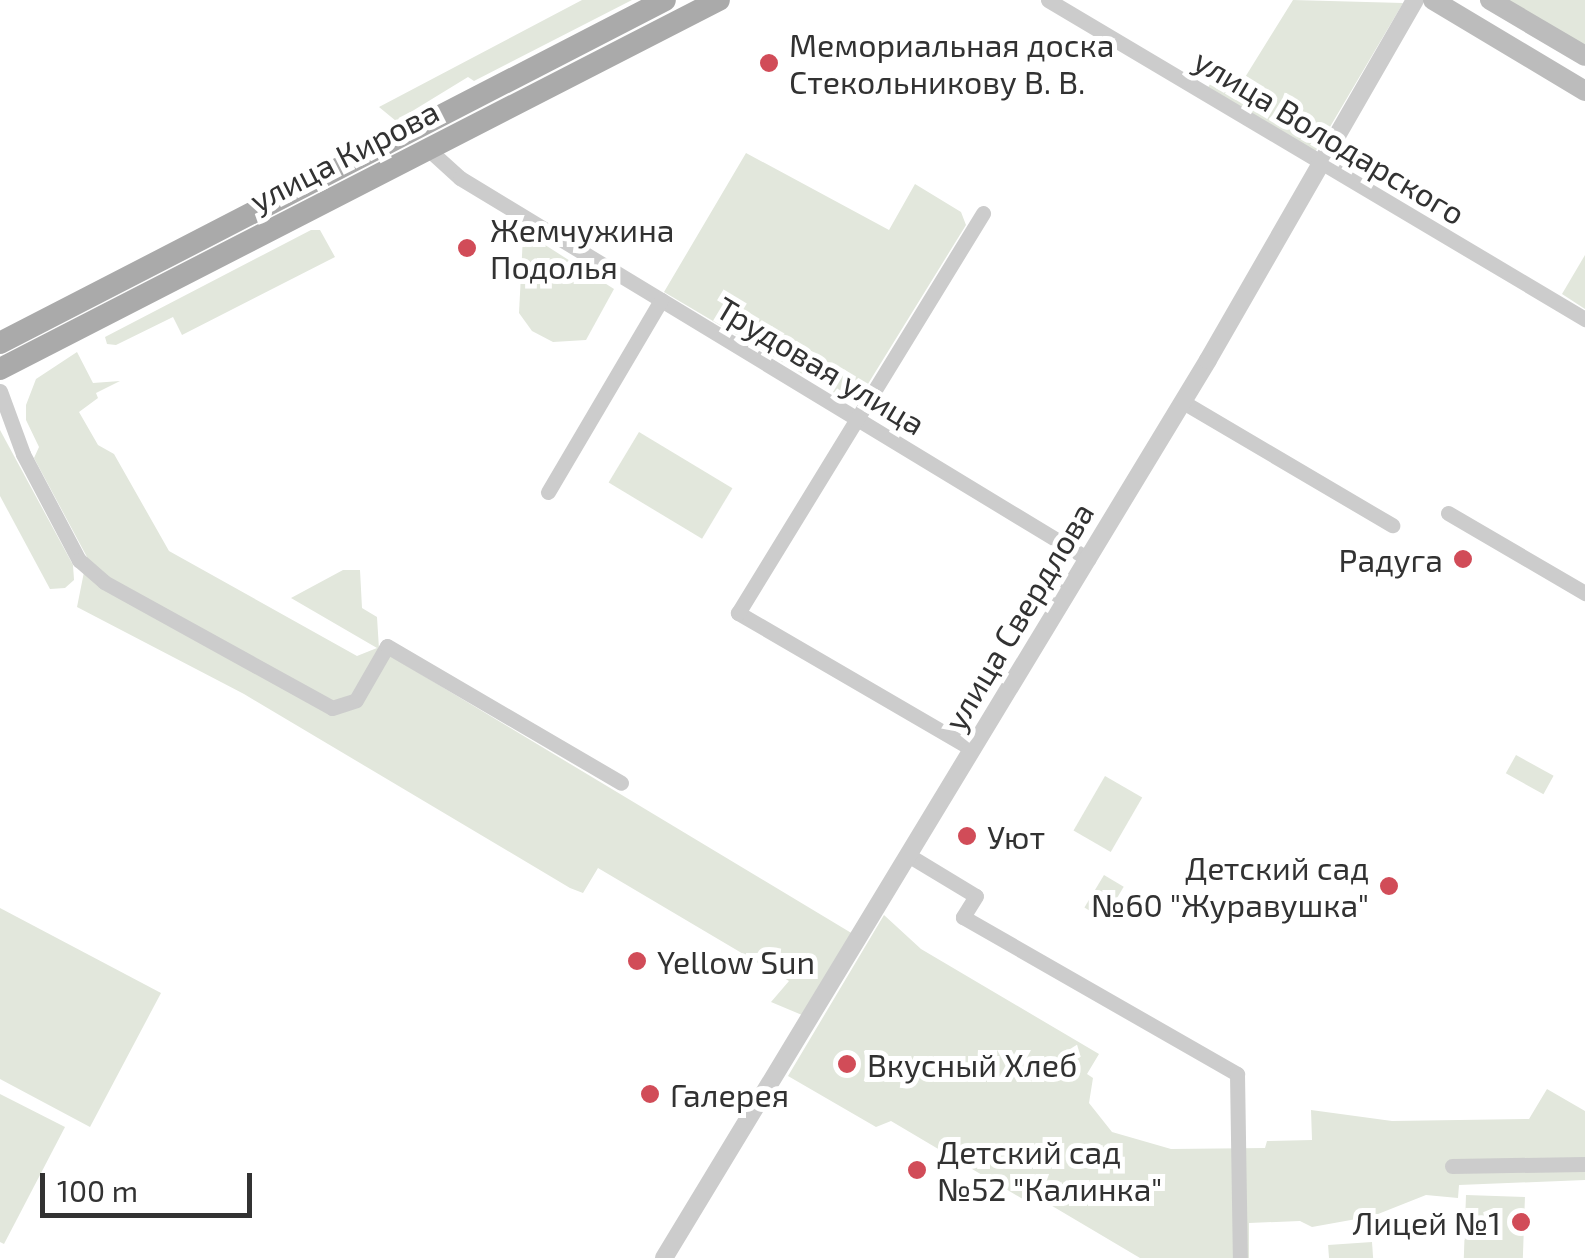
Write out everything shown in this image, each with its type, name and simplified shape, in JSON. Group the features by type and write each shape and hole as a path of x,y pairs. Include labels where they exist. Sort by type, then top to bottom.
{"main road":[{"name":"улица Кирова","path":"0,343 665,0"},
{"name":"улица Кирова","path":"0,369 719,0"},
{"path":"1433,0 1585,92"},
{"path":"1490,0 1585,56"},
{"path":"596,36 592,51 606,58"},
{"path":"382,144 399,150 394,166"}],"street":[{"name":"улица Володарского","path":"1048,0 1585,319"},
{"name":"улица Свердлова","path":"664,1258 1183,402 1415,0"},
{"name":"Трудовая улица","path":"428,149 460,178 1088,560"},
{"path":"972,749 738,613 984,213"},
{"path":"548,492 661,300"},
{"path":"0,390 23,454 79,560 104,582 332,708 356,700 387,646 621,783"},
{"path":"1183,402 1392,526"},
{"path":"1448,512 1585,592"},
{"path":"908,856 976,896 963,917 1237,1074 1240,1258"},
{"path":"1452,1166 1585,1164"}],"shaded area":[{"path":"582,0 632,0 474,81 468,77 396,121 379,107"},
{"path":"1293,0 1403,3 1314,154 1206,91 1216,74 1239,87"},
{"path":"1503,0 1585,0 1585,50"},
{"path":"746,153 889,230 915,184 961,212 966,225 855,405 664,292"},
{"path":"311,230 320,230 335,257 182,335 173,317 116,345 107,344 105,337"},
{"path":"528,234 614,289 586,340 553,342 532,331 519,313 523,236"},
{"path":"1585,255 1585,309 1562,294"},
{"path":"77,352 93,383 120,381 96,393 98,398 79,412 98,445 114,454 169,551 357,656 377,648 291,598 343,570 360,570 362,608 377,617 379,649 853,934 802,1015 771,1002 789,981 598,868 583,893 570,888 244,694 77,607 87,557 34,458 39,447 26,420 26,405 36,379"},
{"path":"0,430 73,565 74,580 65,588 50,589 0,496"},
{"path":"639,432 732,488 702,539 609,483"},
{"path":"1516,755 1554,776 1543,794 1506,773"},
{"path":"1105,776 1142,797 1111,852 1074,831"},
{"path":"1104,875 1124,887 1104,919 1084,908"},
{"path":"0,908 161,993 90,1127 0,1079"},
{"path":"884,915 921,949 1099,1054 1087,1074 1093,1078 1089,1103 1112,1132 1171,1149 1265,1148 1267,1141 1312,1140 1311,1110 1392,1121 1529,1119 1547,1089 1585,1111 1585,1180 1459,1185 1458,1198 1426,1195 1373,1216 1312,1227 1300,1221 1249,1223 1249,1258 1140,1258 1037,1197 1033,1205 891,1121 876,1127 788,1076"},
{"path":"0,1094 65,1127 4,1244 0,1242"},
{"path":"1466,1195 1525,1197 1523,1258 1464,1258"},
{"path":"1372,1242 1373,1258 1329,1258 1328,1245"}],"place":[{"name":"Мемориальная доска Стекольникову В. В.","path":"769,63"},
{"name":"Жемчужина Подолья","path":"467,248"},
{"name":"Радуга","path":"1463,559"},
{"name":"Уют","path":"967,836"},
{"name":"Детский сад №60 \"Журавушка\"","path":"1389,886"},
{"name":"Yellow Sun","path":"637,961"},
{"name":"Вкусный Хлеб","path":"847,1064"},
{"name":"Галерея","path":"650,1094"},
{"name":"Детский сад №52 \"Калинка\"","path":"917,1170"},
{"name":"Лицей №1","path":"1521,1222"}]}
